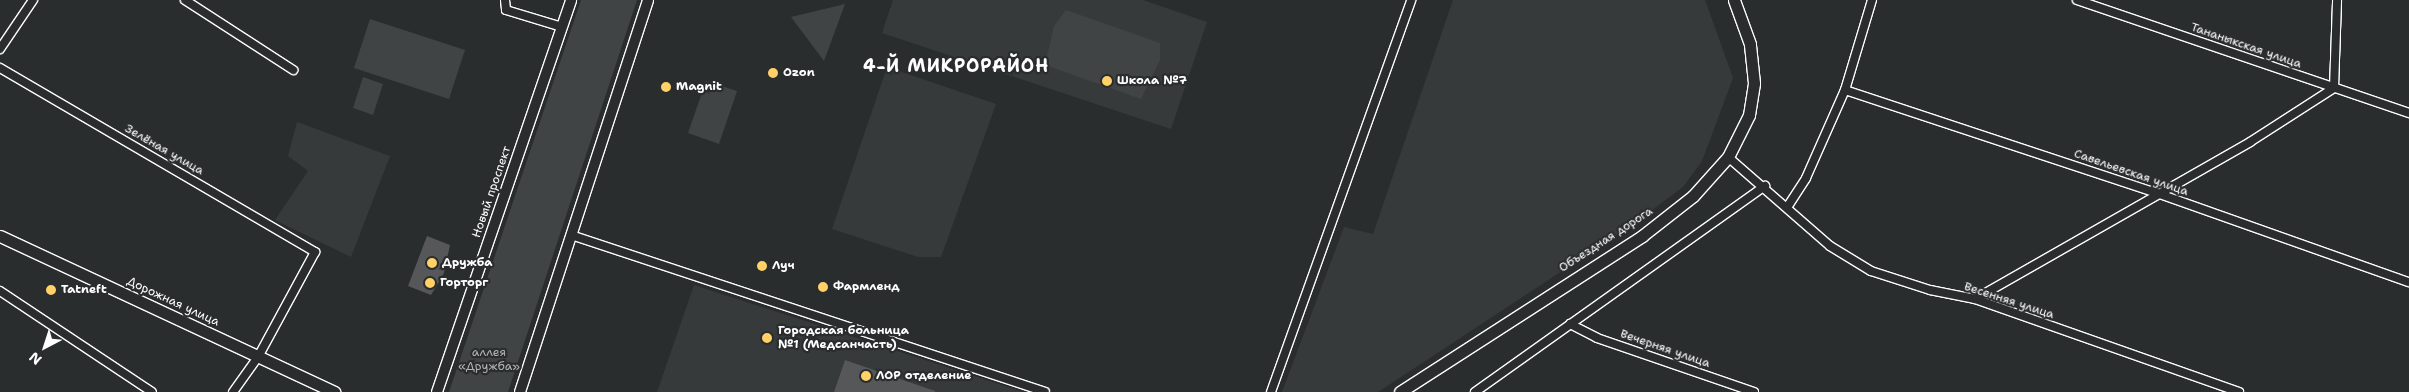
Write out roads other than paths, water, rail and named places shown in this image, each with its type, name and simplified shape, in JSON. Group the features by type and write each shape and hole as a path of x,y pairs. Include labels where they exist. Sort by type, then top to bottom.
{"main road":[{"name":"Объездная дорога","path":"1400,392 1642,236 1693,196 1728,157 1750,115 1754,82 1750,44 1734,0"},
{"name":"Дорожная улица","path":"0,236 334,392"}],"street":[{"path":"0,50 33,0"},
{"path":"185,0 293,70"},
{"path":"504,0 506,10 562,27"},
{"name":"Новый проспект","path":"437,392 571,0"},
{"path":"520,392 648,0"},
{"path":"1271,392 1411,0"},
{"path":"1788,206 1806,178 1845,90 1872,0"},
{"name":"Тананыкская улица","path":"2077,0 2409,113"},
{"path":"1975,299 2250,142 2334,88 2337,0"},
{"name":"Зелёная улица","path":"0,68 315,252 258,357"},
{"name":"Савельевская улица","path":"1845,90 2158,193 2409,282"},
{"name":"Весенняя улица","path":"1728,157 1788,206 1830,246 1871,271 1930,290 1975,299 2239,392"},
{"path":"1475,392 1765,186"},
{"path":"571,235 1045,392"},
{"path":"0,291 152,392"},
{"name":"Вечерняя улица","path":"1570,324 1598,338 1754,392"},
{"path":"233,392 258,357"}],"place":[{"name":"Ozon","path":"773,73"},
{"name":"Школа №7","path":"1107,81"},
{"name":"Magnit","path":"666,87"},
{"name":"Дружба","path":"432,263"},
{"name":"Луч","path":"762,266"},
{"name":"Горторг","path":"430,283"},
{"name":"Фармленд","path":"823,287"},
{"name":"Tatneft","path":"51,290"},
{"name":"Городская больница №1 (Медсанчасть)","path":"767,338"},
{"name":"ЛОР отделение","path":"866,376"}],"district":[{"name":"4-Й МИКРОРАЙОН","path":"956,66"}],"park label":[{"name":"аллея «Дружба»","path":"489,360"}]}
